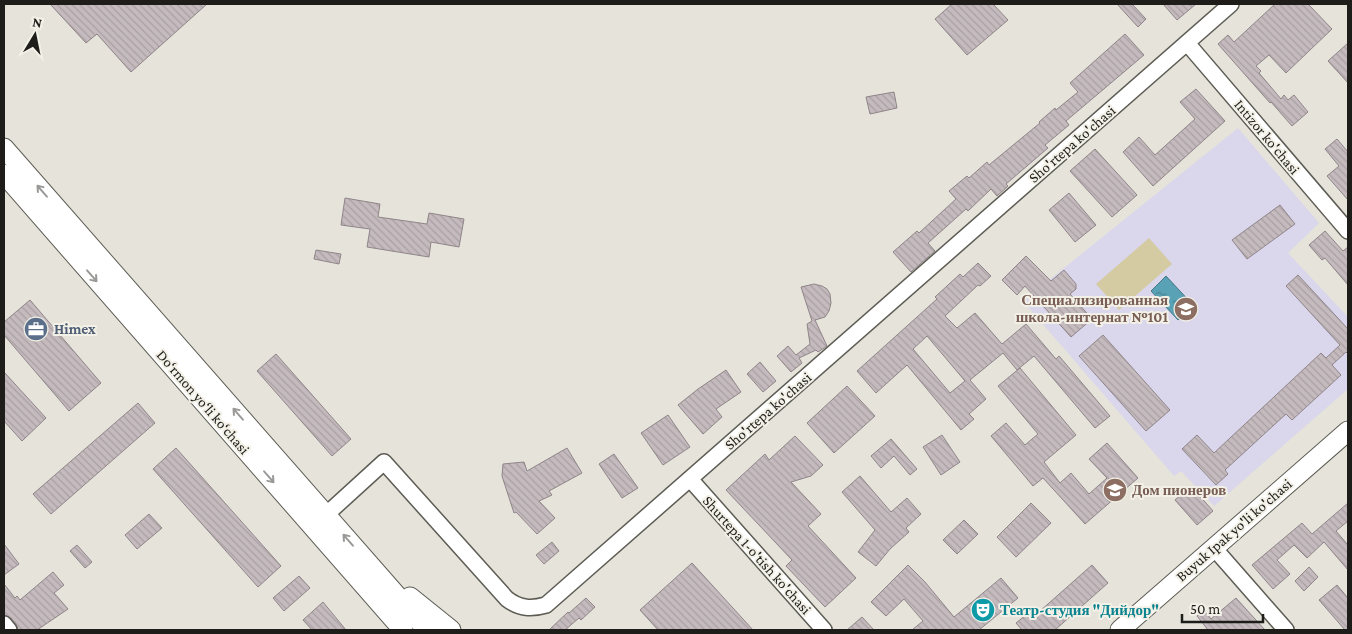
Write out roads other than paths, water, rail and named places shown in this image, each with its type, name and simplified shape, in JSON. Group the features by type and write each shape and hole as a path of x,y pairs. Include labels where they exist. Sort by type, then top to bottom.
{"main road":[{"name":"Do‘rmon yo‘li ko‘chasi","path":"4,148 74,228 319,521"},
{"name":"Do‘rmon yo‘li ko‘chasi","path":"4,174 363,571 428,630"},
{"name":"Buyuk Ipak yo'li ko'chasi","path":"1139,630 1348,431"},
{"name":"Buyuk Ipak yo'li ko'chasi","path":"1120,630 1348,447"},
{"name":"Do‘rmon yo‘li ko‘chasi","path":"363,571 403,630"},
{"path":"363,571 388,630"},
{"path":"363,571 451,630"}],"street":[{"name":"Sho'rtepa ko'chasi","path":"319,521 384,462 507,599 517,606 534,608 552,601 1231,4"},
{"name":"Intizor ko'chasi","path":"1187,43 1348,231"},
{"name":"Shurtepa 1-o'tish ko'chasi","path":"690,479 824,630"},
{"path":"1218,553 1286,630"},
{"path":"4,624 9,630"}],"water":[{"path":"1166,276 1194,306 1178,320 1151,291"}],"place":[{"name":"Специализированная школа-интернат №101","path":"1186,309"},
{"name":"Himex","path":"36,329"},
{"name":"Дом пионеров","path":"1115,490"},
{"name":"Театр-студия \"Дийдор\"","path":"983,610"}]}
